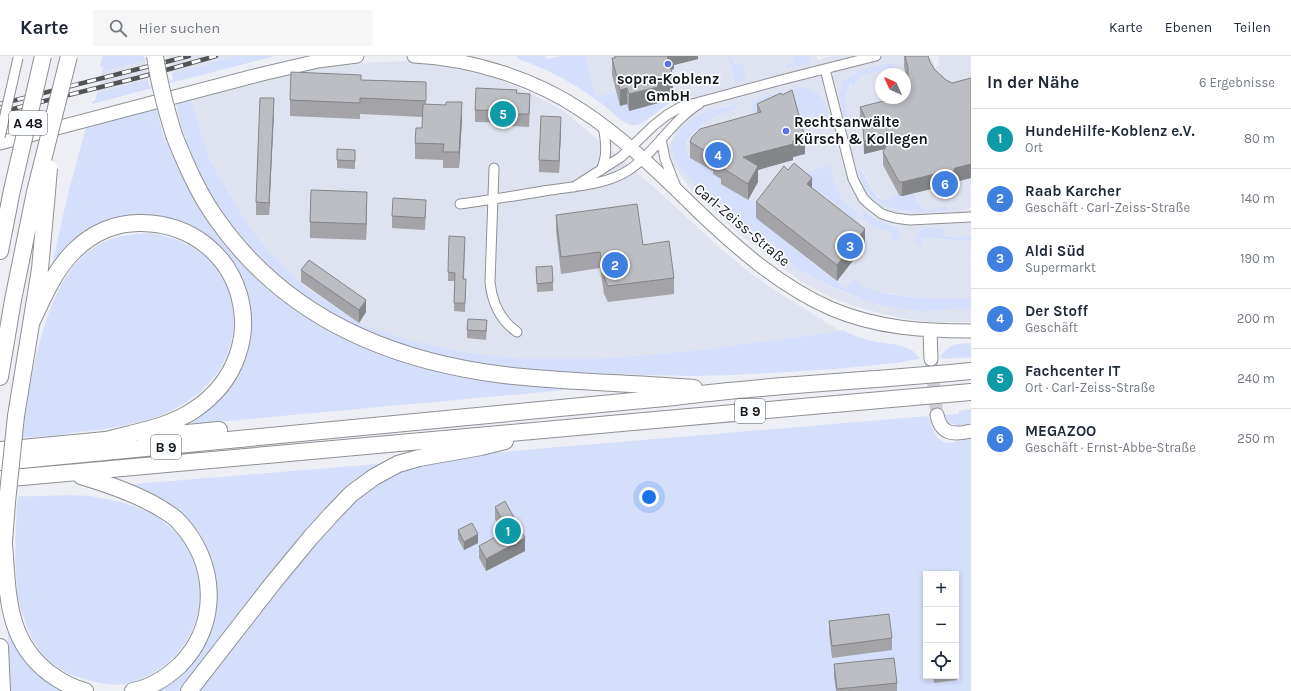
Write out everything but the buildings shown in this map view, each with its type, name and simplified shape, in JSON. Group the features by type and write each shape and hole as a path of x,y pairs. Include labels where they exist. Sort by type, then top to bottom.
{"highway":[{"name":"A 48","path":"0,251 12,190 43,56"},
{"name":"A 48","path":"0,378 13,300 41,192 54,121 69,56"},
{"path":"155,56 165,107 174,135 186,164 218,221 242,252 264,275 313,312 347,331 378,345 443,364 503,375 728,390"},
{"path":"0,595 7,502 16,416 40,269 41,192"},
{"path":"32,320 49,285 60,267 74,251 98,233 121,224 135,222 152,223 183,231 198,239 210,248 221,260 231,275 238,289 243,307 243,337 239,353 231,372 221,386 206,401 194,410 174,420 153,428 106,440"},
{"name":"B 9","path":"0,462 332,431 675,397 728,390 971,371"},
{"name":"B 9","path":"0,479 971,392"},
{"path":"0,450 268,426 309,427 332,431"},
{"path":"189,691 273,583 311,537 351,494 374,477 398,464 419,458 494,445 529,431"},
{"path":"74,473 122,489 143,498 168,513 178,521 191,536 200,551 205,565 208,580 208,613 203,630 196,645 172,672 155,683 133,691"},
{"path":"4,544 12,619 20,638 30,654 42,668 58,680 79,690 85,691"},
{"path":"0,647 2,691"}],"main road":[{"path":"0,143 262,74 318,61 357,56"},
{"name":"Carl-Zeiss-Straße","path":"414,56 476,65 512,76 542,88 567,101 631,148 750,257 780,280 833,310 848,316 878,324 908,329 930,331 971,331"},
{"path":"930,331 931,359"},
{"path":"938,415 941,427 951,433 959,434 971,432"}],"street":[{"path":"574,187 621,157 667,115 687,104 704,101 876,56"},
{"path":"0,137 18,57"},
{"path":"824,69 853,179 860,193 869,204 882,214 910,220 971,217"},
{"path":"460,204 574,187 612,178 628,170 661,139 681,117 704,101"},
{"path":"601,170 606,159 607,151 603,126"},
{"path":"661,139 665,160 678,192"},
{"path":"494,168 490,282 491,294 501,317 517,332"}],"shaded area":[{"path":"103,56 144,56 145,61 102,72 103,67 100,66"},
{"path":"168,56 237,56 172,74"},
{"path":"237,56 275,56 170,83 169,81 173,80 172,74"},
{"path":"517,56 545,56 546,59 561,56 586,56 596,97 617,92 620,106 627,104 629,111 656,97 668,94 672,97 672,101 640,124 629,124 624,122 597,100 576,86 542,68 520,60"},
{"path":"586,56 728,56 735,81 731,56 794,56 793,63 810,60 809,56 816,56 818,60 832,56 917,56 924,59 931,58 935,71 936,67 940,64 938,58 940,56 971,56 971,208 959,211 971,210 971,236 945,237 944,228 925,228 919,231 915,237 921,247 921,238 971,241 971,298 924,298 904,296 883,292 861,285 853,279 845,288 756,218 811,184 850,215 853,220 857,213 842,199 834,182 830,165 759,207 721,184 713,174 686,155 685,150 690,137 697,129 738,105 735,104 712,110 700,116 688,123 673,141 740,225 785,260 810,276 831,287 858,298 971,310 971,322 928,322 900,318 864,309 832,298 800,281 735,230 689,187 673,165 667,149 676,131 686,121 672,101 671,97 658,103 629,111 596,97","holes":["802,87 829,120 816,124 813,115 801,118 752,101 758,98","859,168 863,171 874,192 882,199 886,200 912,193 917,204 925,210 930,210 907,212 886,207 864,186","863,210 881,222 895,225 898,239 891,241 893,234 874,227 861,217"]},
{"path":"728,56 731,56 734,64 740,63 743,66 745,79 735,82"},
{"path":"794,56 809,56 810,60 808,63 786,68 788,64 793,63"},
{"path":"145,61 148,79 97,93 102,72"},
{"path":"409,61 456,68 498,79 522,89 564,111 654,187 719,247 749,272 840,331 690,351 595,359 521,359 466,352 417,342 370,327 369,330 308,289 271,254 249,226 211,162 190,98 256,81 308,70 357,63"},
{"path":"890,63 896,68 875,68 875,72 860,76 855,86 851,84 845,95 846,111 851,127 850,129 847,126 840,100 841,88 850,76 866,69"},
{"path":"148,79 149,86 152,85 152,88 92,104 93,101 95,101 97,93"},
{"path":"802,87 814,91 822,98 829,120 815,124 813,115 802,118 804,127 798,128 753,123 752,101 758,98"},
{"path":"190,98 211,162 249,226 271,254 308,289 369,329 370,327 417,342 466,352 521,359 595,359 690,351 842,330 875,342 904,347 916,354 920,359 905,362 835,369 737,375 692,376 599,374 507,368 433,355 371,334 320,307 273,272 239,237 209,195 184,141 186,139 180,122 176,102"},
{"path":"735,104 738,107 721,114 695,130 689,138 686,146 687,155 714,172 723,180 722,184 759,207 780,181 830,165 834,182 842,199 857,213 855,218 851,220 848,218 850,215 811,185 756,218 845,288 853,279 866,286 894,295 925,298 971,298 971,310 958,309 926,311 896,308 864,300 827,285 810,276 776,253 753,236 706,196 688,177 675,159 672,145 677,133 693,119 712,110"},
{"path":"157,109 164,139 168,138 271,289 290,305 325,328 358,344 407,361 586,388 174,426 242,361 229,262 135,218 51,269 68,194 86,128"},
{"path":"858,167 874,192 882,199 889,199 900,193 913,193 919,204 925,209 929,210 945,206 948,209 947,211 913,212 902,211 881,204 872,197 865,188"},
{"path":"863,210 879,221 898,228 900,234 898,239 891,242 893,234 874,227 861,217"},
{"path":"925,228 944,228 945,237 971,236 971,241 922,238 921,247 917,245 915,237 919,231"},
{"path":"150,233 179,241 199,251 218,270 227,285 232,303 234,321 232,339 227,356 218,372 198,394 183,404 157,417 127,425 102,429 50,436 23,437 35,363 42,336 50,310 61,286 74,265 90,250 111,239 134,234"},
{"path":"971,343 971,357 941,358 941,356 951,346"},
{"path":"971,409 971,422 959,425 947,421 945,415 959,414 959,411"},
{"path":"928,416 937,437 944,442 949,443 971,437 971,691 199,691 279,589 318,542 357,500 380,483 401,472 421,465 476,454"},
{"path":"389,463 370,475 183,691 149,691 200,649 207,552 123,485"},
{"path":"80,495 98,497 132,506 157,516 175,532 185,544 193,560 199,580 200,600 196,620 188,638 177,654 162,667 144,677 124,684 115,685 96,682 65,672 40,652 29,631 18,598 16,543 17,502 19,496"},
{"path":"9,627 72,691 8,691"}],"tunnel":[{"path":"931,359 937,415"}],"railway":[{"path":"0,104 189,56"},
{"path":"0,112 137,78 216,56"}],"place":[{"name":"sopra-Koblenz GmbH","path":"668,64"},
{"name":"Fachcenter IT","path":"503,114"},
{"name":"Rechtsanwälte Kürsch & Kollegen","path":"786,131"},
{"name":"Der Stoff","path":"718,155"},
{"name":"MEGAZOO","path":"945,184"},
{"name":"Aldi Süd","path":"850,246"},
{"name":"Raab Karcher","path":"615,265"},
{"name":"HundeHilfe-Koblenz e.V.","path":"508,531"}]}
